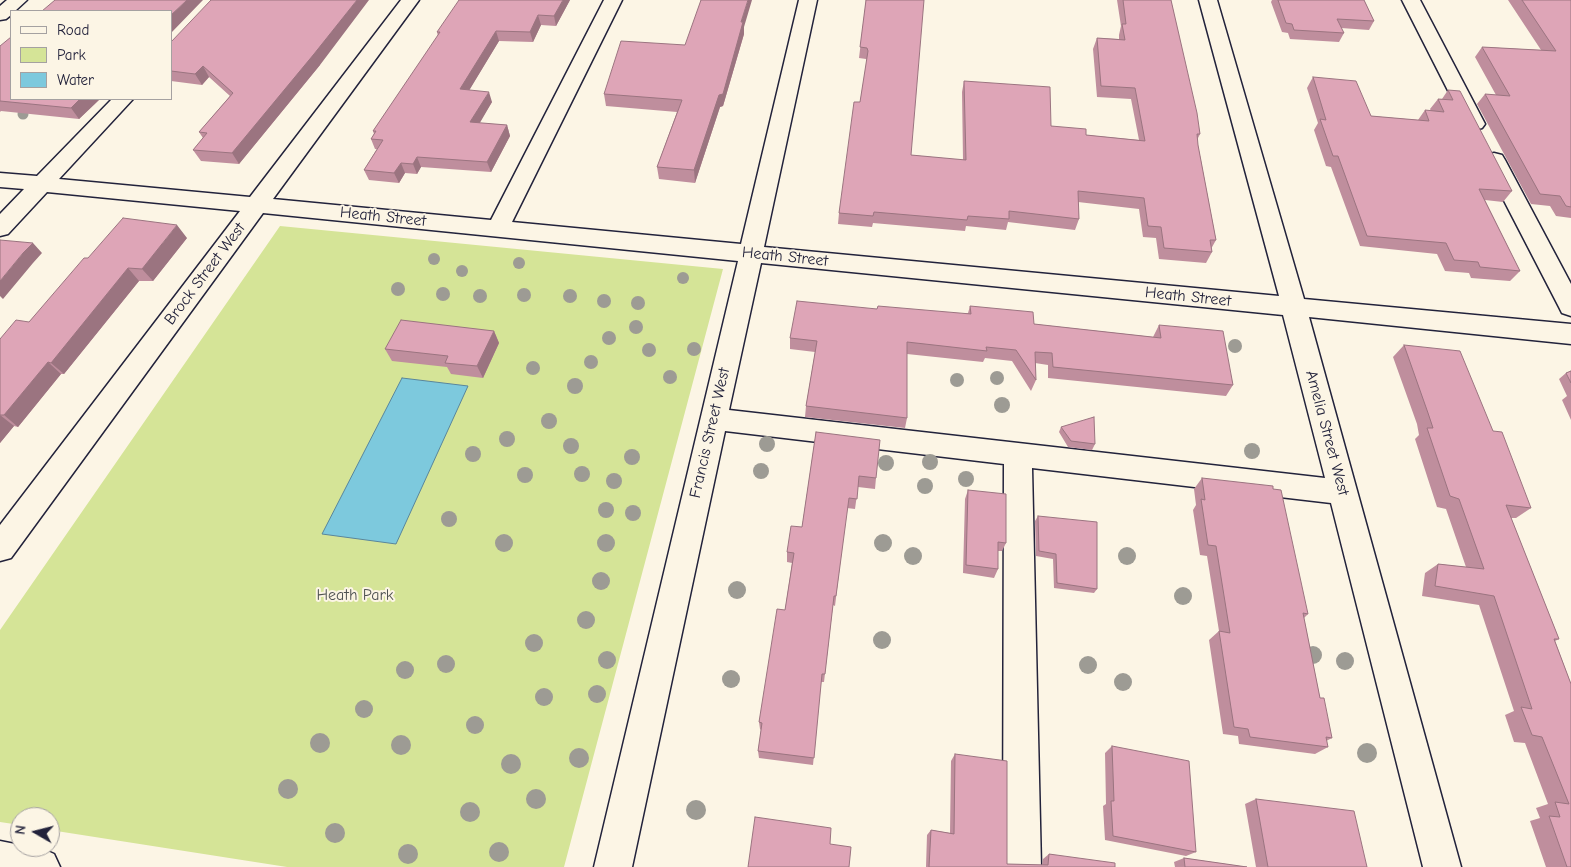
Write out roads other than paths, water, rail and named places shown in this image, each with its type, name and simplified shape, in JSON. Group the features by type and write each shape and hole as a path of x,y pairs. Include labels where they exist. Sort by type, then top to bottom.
{"street":[{"path":"0,15 18,0"},
{"name":"Brock Street West","path":"0,548 410,0"},
{"path":"498,228 613,0"},
{"name":"Francis Street West","path":"612,867 808,0"},
{"name":"Amelia Street West","path":"1208,0 1294,308 1442,867"},
{"path":"1411,0 1571,307"},
{"path":"0,228 122,100"},
{"name":"Heath Street","path":"0,180 1571,334"},
{"path":"713,419 1018,456 1342,492"},
{"path":"1018,456 1022,867"},
{"path":"0,860 41,867"}],"water":[{"path":"402,378 468,386 396,544 322,534"}],"park label":[{"name":"Heath Park","path":"355,595"}]}
